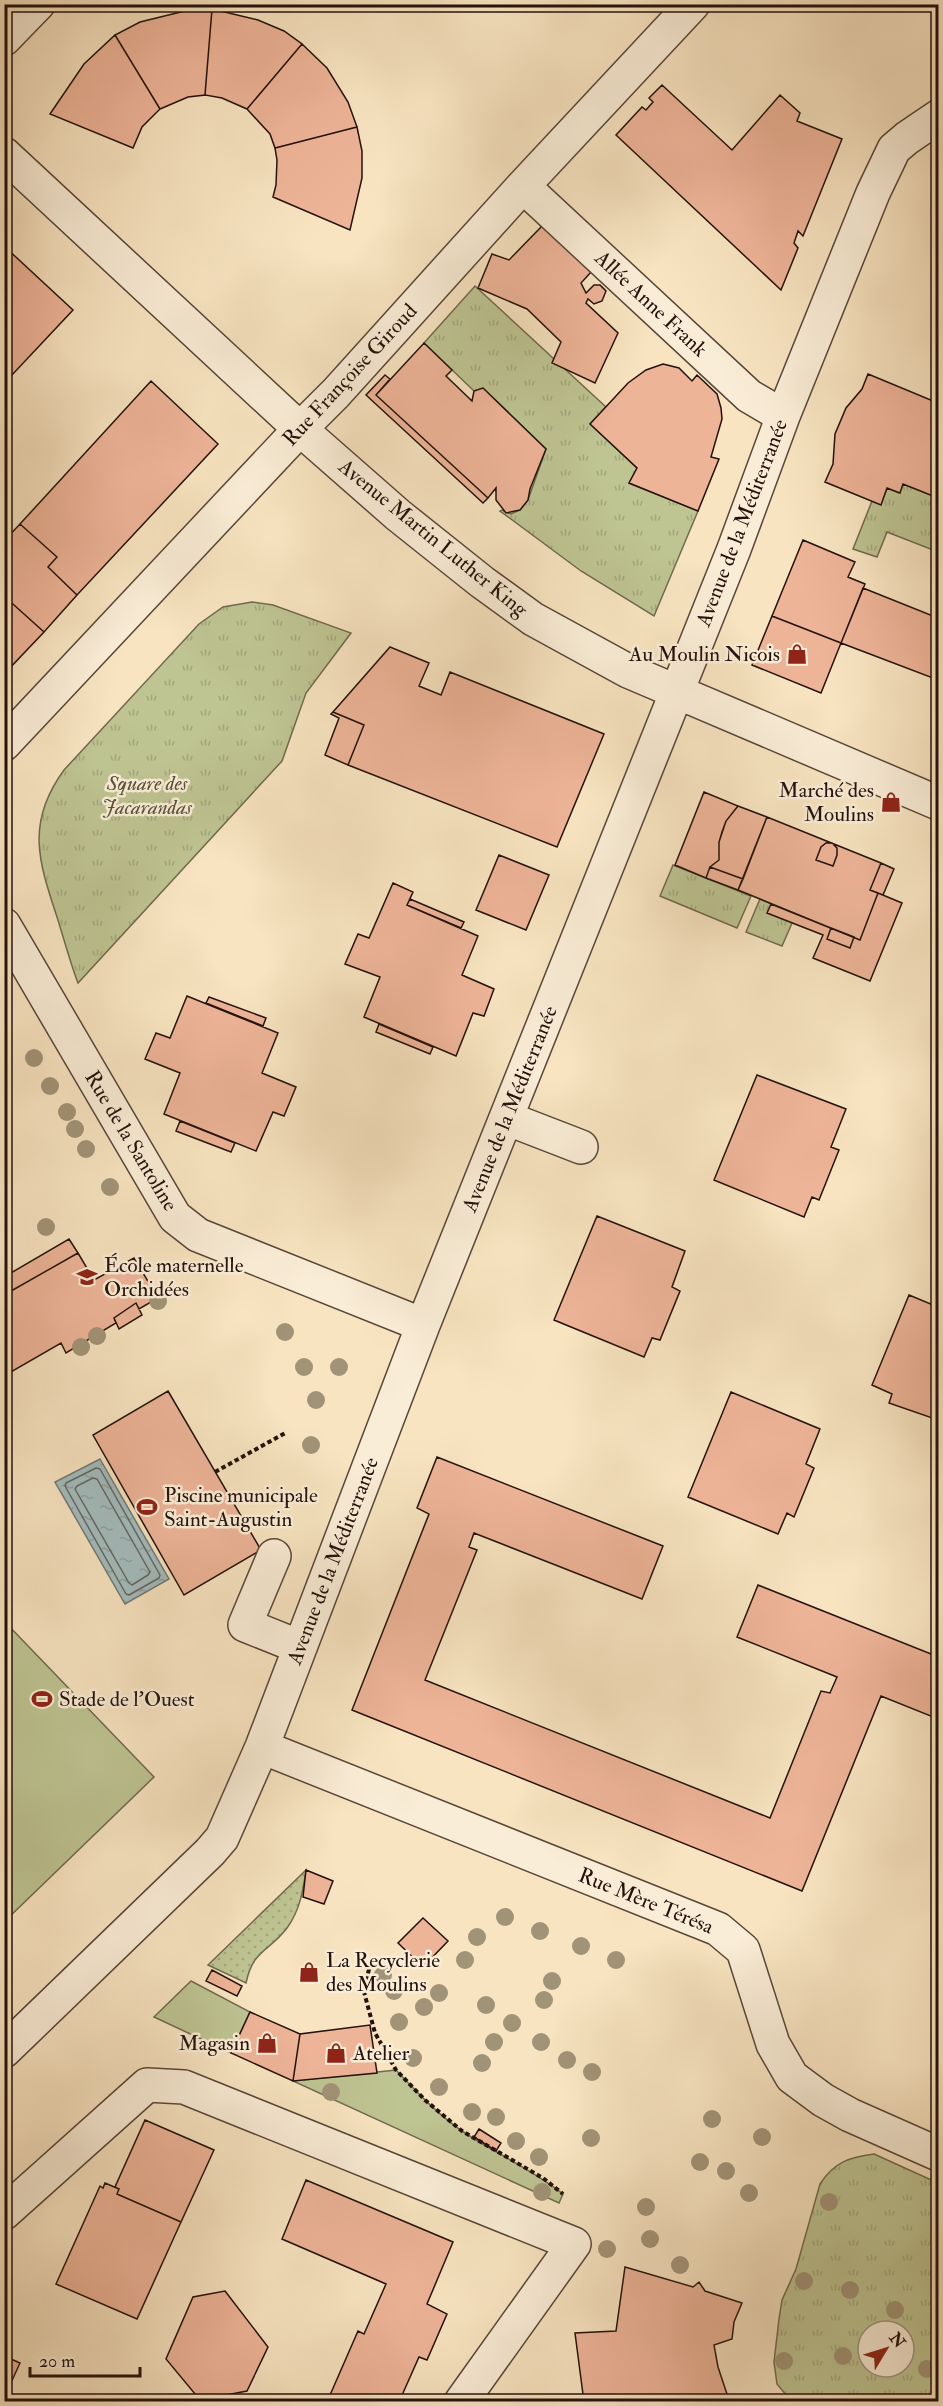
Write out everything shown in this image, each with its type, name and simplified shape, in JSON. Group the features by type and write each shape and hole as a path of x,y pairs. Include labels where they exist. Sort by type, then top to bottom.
{"street":[{"path":"4,39 38,4"},
{"name":"Rue Françoise Giroud","path":"4,744 336,393 693,4"},
{"name":"Avenue de la Méditerranée","path":"4,2051 222,1838 262,1747 423,1325 734,549 783,416 884,168 894,149 906,138 939,117"},
{"name":"Avenue Martin Luther King","path":"4,154 300,429 406,521 482,582 533,619 592,654 675,692 939,803"},
{"name":"Allée Anne Frank","path":"524,186 749,396 783,416"},
{"name":"Rue de la Santoline","path":"4,925 175,1217 198,1235 423,1325"},
{"path":"506,1118 581,1147"},
{"path":"274,1556 245,1625 300,1647"},
{"name":"Rue Mère Térésa","path":"262,1747 718,1929 743,1950 773,2044 792,2077 823,2100 850,2115 939,2154"},
{"path":"4,2213 147,2085 184,2087 574,2244 461,2402"}],"path":[{"path":"215,1472 286,1432"},
{"path":"369,1969 364,1992 375,2033 396,2070 425,2100 462,2131 543,2178 563,2194"}],"green space":[{"path":"475,286 606,407 590,424 637,468 629,483 698,511 654,616 581,571 500,511 511,514 520,510 528,500 546,449 483,388 474,391 424,343"},
{"path":"903,484 938,498 938,552 887,532 877,557 853,549 872,501 881,504 887,488 899,493"},
{"name":"Square des Jacarandas","path":"252,602 273,605 351,633 306,693 282,761 78,983 50,896 41,859 40,824 52,789 64,770 199,624 223,607"},
{"path":"673,865 751,896 737,928 660,896"},
{"path":"760,899 796,914 782,946 746,932"},
{"name":"Stade de l'Ouest","path":"5,1622 154,1777 5,1921"},
{"path":"306,1870 295,1914 280,1936 257,1957 246,1983 208,1965"},
{"path":"191,1981 250,2012 231,2053 154,2017"},
{"path":"396,2070 455,2126 540,2177 563,2194 559,2203 293,2081"},
{"path":"874,2154 938,2183 938,2401 791,2401 777,2384 774,2362 782,2300 796,2269 820,2184 831,2170 850,2159"}],"water":[{"path":"100,1459 169,1579 125,1604 55,1482"}],"building":[{"path":"193,9 212,9 205,95 188,97 160,109 115,35 140,22"},
{"path":"212,9 258,20 284,31 302,44 247,109 222,98 205,95"},
{"path":"115,35 160,109 142,127 133,148 50,114 84,64"},
{"path":"302,44 327,68 348,102 357,127 275,148 270,134 247,109"},
{"path":"662,85 732,150 780,95 800,113 797,121 842,139 803,236 798,231 794,243 798,248 781,290 616,135 642,107 646,110 653,102 649,98"},
{"path":"357,127 362,151 362,178 350,230 273,197 276,185 275,148"},
{"path":"539,222 591,272 581,283 586,293 594,285 600,285 606,291 602,301 594,304 588,299 586,303 618,333 595,383 552,363 561,342 527,309 478,288 492,254 509,260 541,227"},
{"path":"4,246 73,310 11,376 4,370"},
{"path":"424,343 452,370 446,376 472,401 474,391 483,388 546,449 528,500 520,510 506,513 496,500 496,488 488,498 376,395"},
{"path":"663,364 679,368 692,381 697,375 717,394 721,408 722,419 711,457 719,459 698,511 629,483 637,468 590,424 628,383 646,370"},
{"path":"868,374 938,403 938,498 903,484 900,493 887,488 881,505 825,482 833,464 835,434 846,408 862,389"},
{"path":"385,375 390,379 376,395 488,498 483,503 366,395"},
{"path":"151,381 218,444 77,595 48,567 57,557 20,524"},
{"path":"20,524 57,557 48,567 77,595 44,632 4,596 4,541"},
{"path":"803,540 855,562 848,577 865,584 841,643 772,616"},
{"path":"863,588 938,618 938,680 841,643"},
{"path":"863,588 938,618 938,680 841,643"},
{"path":"4,596 44,632 4,674"},
{"name":"Au Moulin Nicois","path":"772,616 841,643 821,693 752,665"},
{"path":"390,647 429,663 419,686 441,695 450,672 604,734 557,847 348,765 364,725 333,712"},
{"path":"333,712 364,725 348,765 325,755 339,718 331,714"},
{"path":"704,792 738,806 726,821 719,842 719,860 710,867 706,878 675,865"},
{"path":"738,806 767,817 743,879 710,867 719,860 719,842 722,832 726,821"},
{"path":"767,817 881,863 870,890 878,893 860,940 738,890"},
{"path":"826,843 832,843 837,848 833,866 816,860 821,847"},
{"path":"499,855 549,875 526,930 476,910"},
{"path":"881,863 894,869 883,895 870,890"},
{"path":"710,867 743,879 738,890 706,878"},
{"path":"393,883 413,892 407,905 478,936 462,975 494,989 484,1016 473,1013 456,1056 364,1017 380,977 345,964 358,934 369,938"},
{"path":"878,893 902,903 870,981 813,958 823,935 767,913 771,904 860,940"},
{"path":"410,899 464,922 461,928 407,905"},
{"path":"831,928 854,937 850,948 827,939"},
{"path":"187,996 278,1033 262,1073 296,1087 284,1116 273,1112 256,1151 164,1114 180,1073 145,1059 156,1033 170,1038"},
{"path":"209,997 266,1018 263,1026 206,1003"},
{"path":"379,1024 433,1047 430,1054 376,1032"},
{"path":"757,1075 846,1109 831,1147 839,1150 819,1200 812,1197 804,1217 714,1180"},
{"path":"180,1121 235,1143 231,1152 176,1131"},
{"path":"597,1216 685,1251 672,1287 680,1291 660,1340 652,1338 644,1357 554,1320"},
{"path":"69,1239 78,1253 4,1295 4,1277"},
{"path":"78,1253 94,1280 134,1258 158,1298 139,1309 136,1303 114,1318 116,1323 66,1353 61,1343 4,1376 4,1295"},
{"path":"909,1295 938,1307 938,1420 889,1403 892,1394 872,1385"},
{"path":"136,1303 142,1315 119,1329 114,1318"},
{"path":"168,1391 261,1550 184,1595 93,1435"},
{"path":"731,1392 820,1429 806,1464 814,1468 794,1517 787,1513 778,1534 688,1497"},
{"path":"437,1457 663,1546 642,1599 474,1533 469,1547 477,1550 425,1680 770,1818 821,1691 830,1693 837,1677 737,1637 758,1585 931,1654 938,1635 938,1719 881,1696 802,1891 352,1710 429,1514 417,1508"},
{"path":"306,1870 333,1881 324,1904 303,1897"},
{"path":"423,1918 448,1941 423,1967 398,1943"},
{"path":"212,1970 242,1986 237,1996 206,1981"},
{"name":"Magasin","path":"250,2012 300,2034 293,2081 231,2053"},
{"name":"Atelier","path":"370,2025 377,2073 293,2081 300,2034"},
{"path":"145,2120 214,2150 181,2222 117,2194 119,2189 115,2187"},
{"path":"479,2129 501,2143 496,2151 474,2137"},
{"path":"306,2180 453,2242 427,2304 447,2314 427,2360 419,2357 399,2402 327,2402 358,2331 364,2334 386,2284 282,2239"},
{"path":"105,2183 119,2189 117,2194 181,2222 137,2319 56,2284 100,2186 103,2188"},
{"path":"625,2267 693,2287 699,2282 705,2291 742,2303 734,2322 732,2339 714,2345 727,2394 710,2402 584,2402 575,2333 616,2331"},
{"path":"225,2291 268,2347 247,2391 200,2400 166,2359 193,2297"},
{"path":"4,2356 20,2363 4,2398"}],"place":[{"name":"Au Moulin Nicois","path":"797,654"},
{"name":"Marché des Moulins","path":"891,802"},
{"name":"École maternelle Orchidées","path":"87,1277"},
{"name":"Piscine municipale Saint-Augustin","path":"147,1507"},
{"name":"Stade de l'Ouest","path":"42,1699"},
{"name":"La Recyclerie des Moulins","path":"309,1972"},
{"name":"Magasin","path":"267,2043"},
{"name":"Atelier","path":"336,2053"}]}
